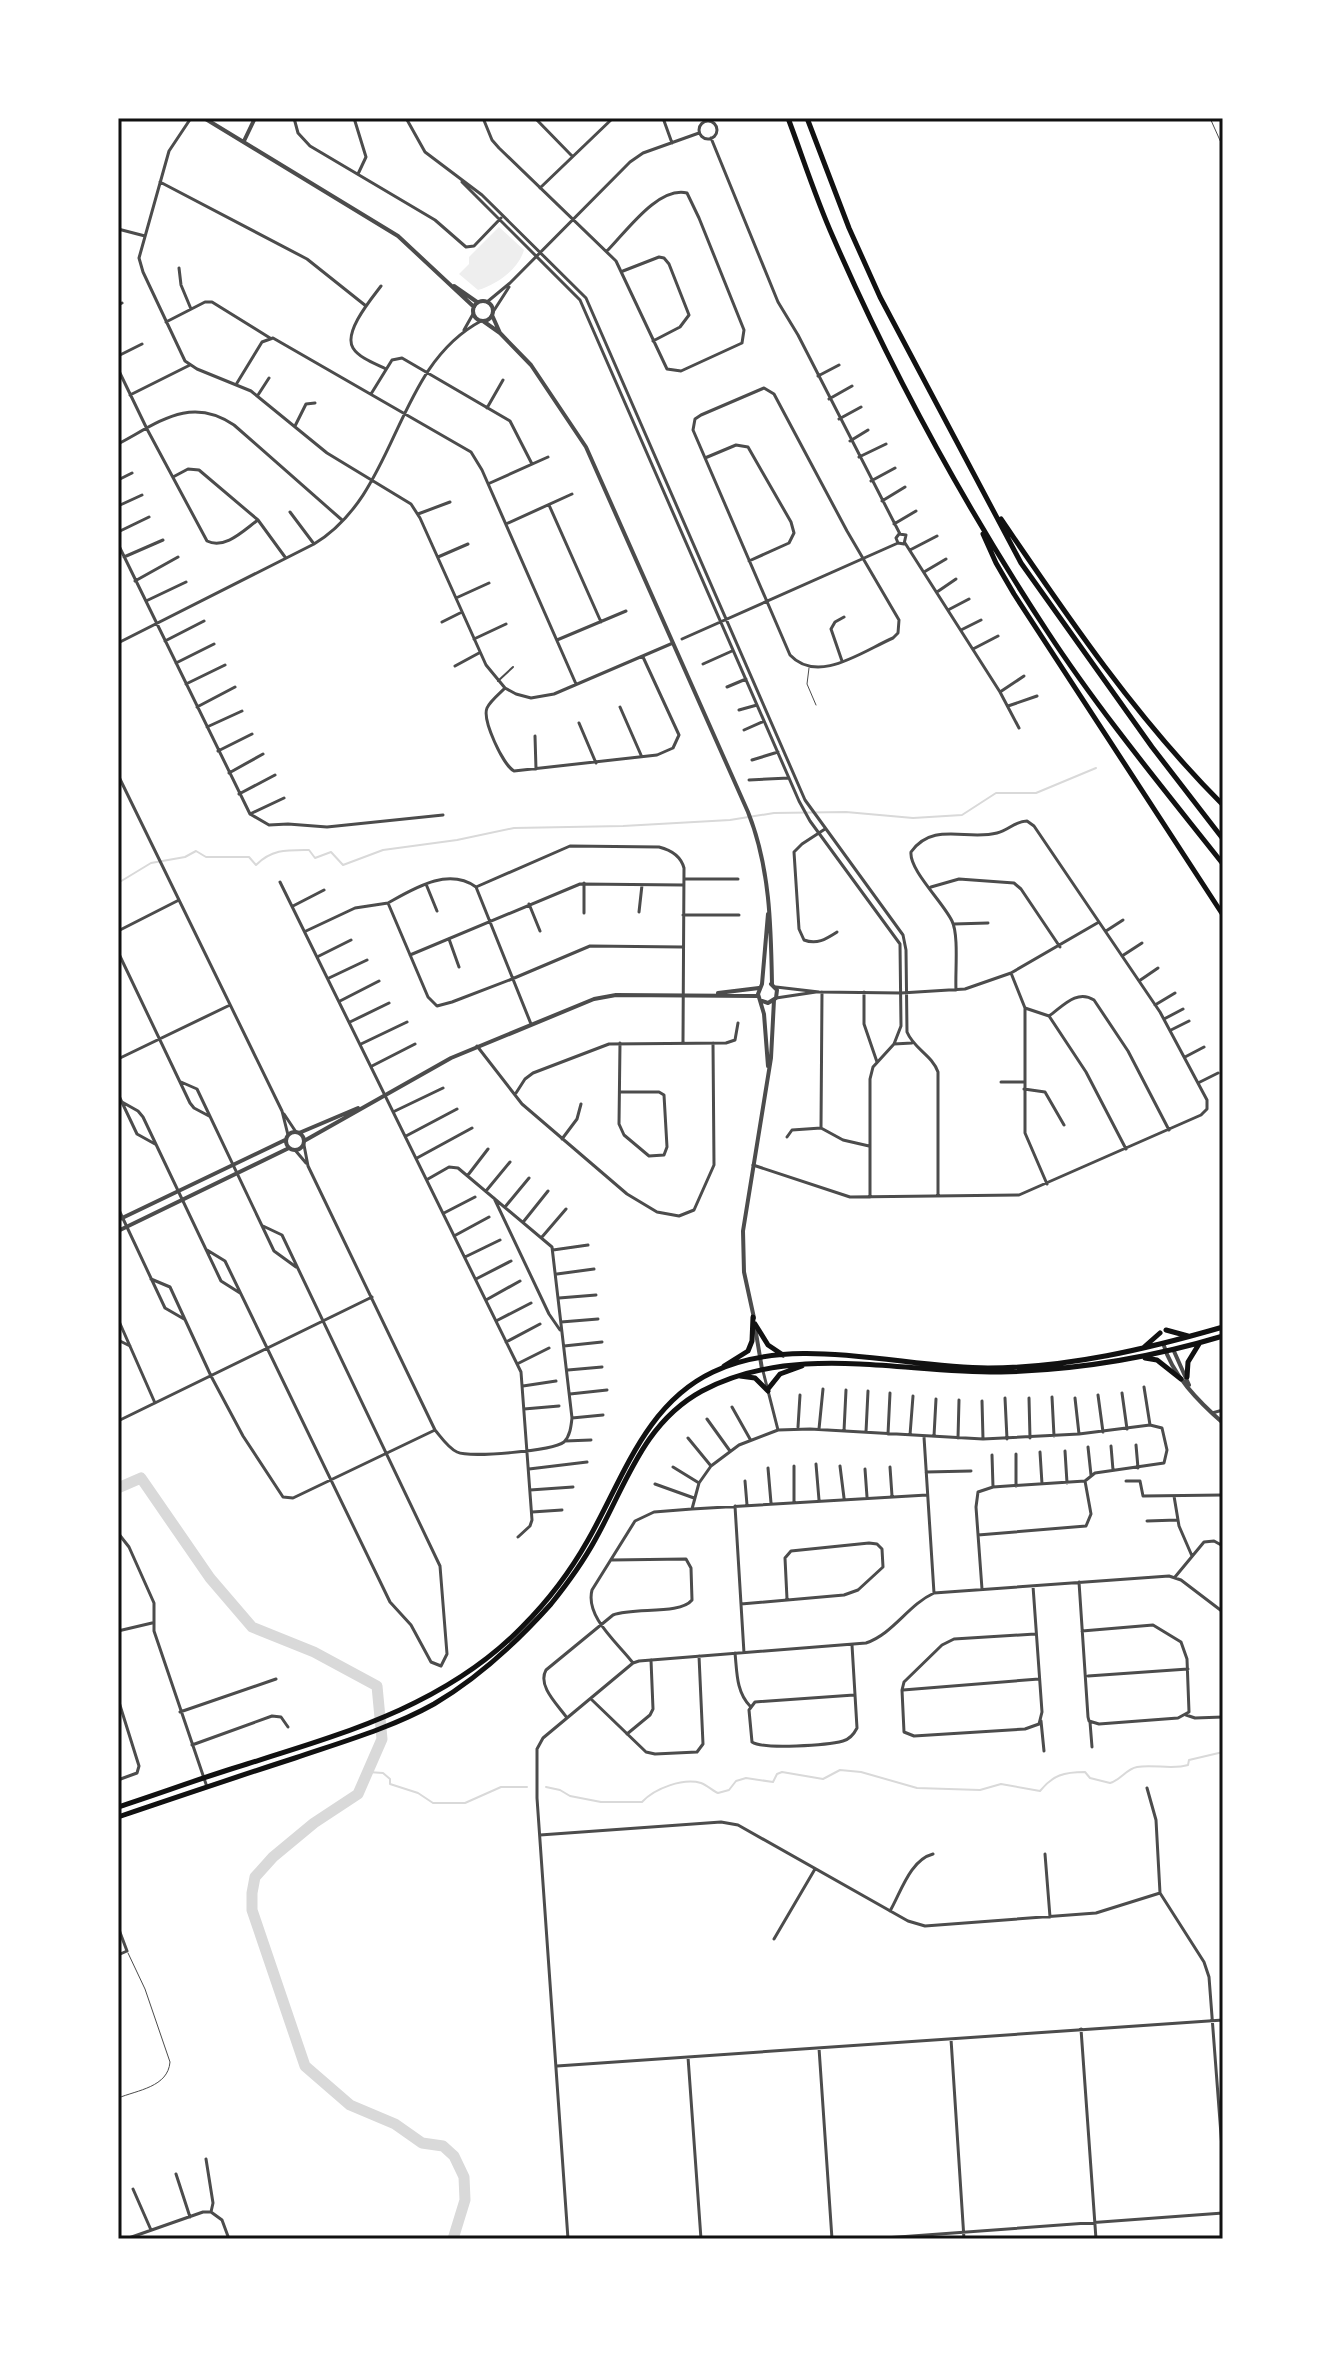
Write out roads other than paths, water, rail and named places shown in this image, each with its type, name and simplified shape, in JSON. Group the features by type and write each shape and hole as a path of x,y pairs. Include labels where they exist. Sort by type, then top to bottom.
{"main road":[{"path":"788,118 831,234 863,304 915,411 979,523 1049,634 1223,864"},
{"path":"807,118 849,228 880,297 1021,563 1223,839"},
{"path":"985,495 1117,684 1223,805"},
{"path":"979,523 996,563 1014,594 1223,915"},
{"path":"754,1321 768,1345 783,1356"},
{"path":"118,1807 353,1730 392,1714 462,1677 521,1628 555,1590 577,1559 636,1447 651,1425 684,1389 748,1351 754,1321"},
{"path":"724,1367 783,1356 830,1355 949,1367 990,1368 1071,1362 1143,1348 1223,1327"},
{"path":"1143,1348 1163,1331 1190,1336"},
{"path":"118,1817 389,1725 428,1707 473,1677 536,1620 560,1592 595,1541 625,1478 648,1439 683,1404 733,1377 762,1369 811,1363 1001,1372 1049,1370 1166,1352 1223,1336"},
{"path":"1140,1357 1157,1360 1184,1378 1188,1362 1200,1343"},
{"path":"733,1377 755,1378 768,1390 780,1374 811,1363"}],"street":[{"path":"191,118 173,143 145,236 140,265 190,365 237,383 258,395 327,453 404,499 418,514 480,653 505,688 531,698 554,694 673,643"},
{"path":"204,118 398,236 474,307"},
{"path":"244,141 255,118"},
{"path":"294,118 298,133 305,142 435,220 468,248 474,246 502,217"},
{"path":"354,118 366,157 358,174"},
{"path":"406,118 425,152 475,188 580,300 799,801 813,825 897,936 901,951 901,1026 894,1044 877,1062 870,1079 870,1197"},
{"path":"483,118 492,140 607,251 623,271 667,369 677,371 739,345 744,340 744,330 690,197 677,192 659,198 607,251"},
{"path":"543,118 536,120 572,156"},
{"path":"540,188 613,118"},
{"path":"663,118 672,143"},
{"path":"705,120 716,126 716,134 711,138 705,139 699,133 700,124 705,120"},
{"path":"449,283 478,302 487,302 510,283 630,162 643,153 699,133"},
{"path":"711,138 787,321 798,335 894,524 900,534 907,537 905,543"},
{"path":"160,182 307,259 366,306"},
{"path":"502,217 586,298 807,804 903,935 908,993 906,1026 912,1043 934,1062 938,1072 938,1196"},
{"path":"118,229 145,236"},
{"path":"623,271 659,257 669,264 689,315 680,327 653,341"},
{"path":"179,268 181,285 191,309"},
{"path":"464,330 492,314 510,283"},
{"path":"381,286 352,331 351,343 357,352 386,369"},
{"path":"166,322 209,302 471,452 479,463 577,685"},
{"path":"118,643 314,544 331,532 372,481 427,372 464,330 478,302"},
{"path":"487,302 500,333"},
{"path":"473,314 500,333 540,378 586,447 751,821 770,906 775,999 768,1072 742,1247 760,1359 778,1430"},
{"path":"237,383 259,346 270,338"},
{"path":"118,356 142,344"},
{"path":"371,394 392,360 399,357 514,425 532,464"},
{"path":"130,395 190,365"},
{"path":"818,376 839,365"},
{"path":"118,369 147,429 211,543 222,544 258,520"},
{"path":"258,395 269,378"},
{"path":"487,408 503,380"},
{"path":"829,399 852,386"},
{"path":"761,389 772,391 863,560 898,616 899,628 893,638 842,661 824,668 809,668 790,655 694,436 695,419 761,389"},
{"path":"303,398 306,404"},
{"path":"306,404 315,403"},
{"path":"294,426 306,404"},
{"path":"839,419 861,407"},
{"path":"118,444 189,410 227,420 342,520"},
{"path":"850,441 868,430"},
{"path":"859,457 886,444"},
{"path":"705,458 736,445 748,447 791,522 794,533 789,543 749,561"},
{"path":"488,483 548,457"},
{"path":"871,481 895,468"},
{"path":"173,477 188,469 199,470 258,520 285,557"},
{"path":"118,480 132,473"},
{"path":"882,501 905,487"},
{"path":"506,524 572,494"},
{"path":"118,506 142,495"},
{"path":"418,514 450,502"},
{"path":"549,505 601,622"},
{"path":"894,524 916,511"},
{"path":"290,512 314,544"},
{"path":"118,532 149,517"},
{"path":"898,543 900,534"},
{"path":"910,550 937,536"},
{"path":"124,557 163,540"},
{"path":"682,639 898,543 905,543"},
{"path":"905,543 1000,692 1019,728"},
{"path":"118,544 250,814 269,825 327,827 443,815"},
{"path":"438,557 468,544"},
{"path":"135,581 178,557"},
{"path":"924,572 946,559"},
{"path":"937,592 956,579"},
{"path":"146,601 186,582"},
{"path":"456,598 489,583"},
{"path":"948,610 969,599"},
{"path":"557,640 626,611"},
{"path":"442,622 462,612"},
{"path":"842,661 831,629 844,617"},
{"path":"961,630 981,620"},
{"path":"165,641 204,621"},
{"path":"474,639 506,624"},
{"path":"973,649 998,636"},
{"path":"176,663 214,644"},
{"path":"703,664 734,650"},
{"path":"455,666 480,653"},
{"path":"505,688 486,712 508,768 517,772 642,757 669,750 679,735 643,655"},
{"path":"186,684 225,665"},
{"path":"498,681 513,667"},
{"path":"1000,692 1024,676"},
{"path":"727,687 746,679"},
{"path":"197,707 235,687"},
{"path":"1008,706 1037,696"},
{"path":"739,710 757,705"},
{"path":"620,707 642,757"},
{"path":"207,727 242,711"},
{"path":"744,730 764,721"},
{"path":"579,723 596,763"},
{"path":"218,751 252,734"},
{"path":"535,736 536,769"},
{"path":"752,760 778,752"},
{"path":"229,773 263,754"},
{"path":"118,775 282,1111 304,1143 308,1166 435,1430 459,1453 527,1450 565,1441 591,1440"},
{"path":"239,794 275,775"},
{"path":"749,780 789,778"},
{"path":"250,814 284,798"},
{"path":"753,1165 850,1197 1019,1195 1205,1112 1207,1100 1171,1030 1034,826 1027,821 1019,821 997,833 937,834 923,840 911,852 911,861 954,924 956,990"},
{"path":"824,828 794,852 799,929 804,940 814,942 837,932"},
{"path":"306,931 355,908 388,903 426,884 448,878 476,887 574,846 665,848 682,863 684,879 683,1042"},
{"path":"684,879 738,879"},
{"path":"931,887 959,879 1014,883 1060,947"},
{"path":"280,882 395,1111 522,1376 532,1512 530,1526 518,1537"},
{"path":"410,955 584,883 683,885"},
{"path":"584,883 584,913"},
{"path":"426,884 437,911"},
{"path":"639,912 642,885"},
{"path":"476,887 531,1024"},
{"path":"293,906 324,890"},
{"path":"118,931 179,900"},
{"path":"388,903 430,1002 437,1006 590,946 682,947"},
{"path":"529,904 540,931"},
{"path":"768,1072 760,998 770,906"},
{"path":"683,915 739,915"},
{"path":"1106,931 1123,920"},
{"path":"118,1231 304,1143 364,1106 477,1046 603,997 700,995 761,986 821,992 901,993 971,988 1011,973 1099,922"},
{"path":"954,924 988,923"},
{"path":"449,939 459,967"},
{"path":"319,956 351,940"},
{"path":"1122,956 1142,943"},
{"path":"118,952 194,1108 209,1116"},
{"path":"329,978 367,960"},
{"path":"1139,981 1158,968"},
{"path":"1011,973 1025,1008 1025,1133 1047,1184"},
{"path":"340,1001 379,981"},
{"path":"700,995 760,998 768,1003 775,999 821,992"},
{"path":"821,992 821,1128"},
{"path":"864,992 864,1024 877,1062"},
{"path":"1155,1005 1175,993"},
{"path":"1049,1016 1076,996 1087,995 1094,1000 1128,1051 1169,1130"},
{"path":"350,1022 389,1003"},
{"path":"118,1059 230,1005"},
{"path":"1025,1008 1049,1016 1086,1072 1126,1149"},
{"path":"1164,1019 1183,1009"},
{"path":"1171,1030 1189,1021"},
{"path":"361,1044 407,1022"},
{"path":"515,1095 533,1073 605,1045 735,1040 738,1023"},
{"path":"620,1043 619,1124 624,1135 649,1156 664,1155 667,1147 664,1095 659,1092 620,1092"},
{"path":"477,1046 515,1095 562,1139 644,1206 674,1216 690,1214 714,1165 713,1043"},
{"path":"894,1044 912,1043"},
{"path":"372,1066 415,1044"},
{"path":"1185,1057 1204,1047"},
{"path":"1198,1083 1218,1073"},
{"path":"181,1082 197,1089 277,1255 296,1267"},
{"path":"1001,1082 1024,1082"},
{"path":"395,1111 443,1088"},
{"path":"1024,1089 1045,1092 1064,1125"},
{"path":"118,1094 139,1136 155,1144"},
{"path":"122,1102 141,1114 221,1281 240,1293"},
{"path":"562,1139 577,1119 581,1104"},
{"path":"120,1219 287,1137 364,1106"},
{"path":"406,1136 457,1109"},
{"path":"282,1111 292,1149 308,1166"},
{"path":"417,1158 472,1128"},
{"path":"787,1137 792,1130 821,1128 848,1142 870,1146"},
{"path":"468,1175 488,1149"},
{"path":"486,1191 510,1162"},
{"path":"428,1179 451,1167 468,1175 542,1237 553,1250 560,1330"},
{"path":"505,1207 529,1178"},
{"path":"524,1221 548,1191"},
{"path":"444,1213 475,1197"},
{"path":"493,1197 549,1314 560,1330 568,1370 572,1418 565,1441"},
{"path":"118,1208 120,1219 127,1226 165,1308 184,1319"},
{"path":"542,1237 566,1209"},
{"path":"454,1236 489,1217"},
{"path":"207,1250 225,1261 390,1602 411,1625 431,1662 441,1666 446,1660 447,1651 440,1568 282,1235 263,1226"},
{"path":"465,1257 500,1240"},
{"path":"553,1250 588,1245"},
{"path":"476,1279 511,1261"},
{"path":"557,1274 594,1269"},
{"path":"151,1279 170,1287 243,1436 279,1494 285,1498 293,1498 435,1430"},
{"path":"486,1300 520,1281"},
{"path":"559,1298 596,1295"},
{"path":"118,1421 372,1297"},
{"path":"496,1321 531,1303"},
{"path":"118,1319 156,1404"},
{"path":"561,1322 598,1319"},
{"path":"506,1342 540,1324"},
{"path":"118,1340 130,1346"},
{"path":"564,1346 602,1342"},
{"path":"1167,1342 1174,1350 1189,1388 1223,1423"},
{"path":"1167,1342 1166,1352 1184,1378"},
{"path":"517,1364 549,1348"},
{"path":"568,1370 602,1367"},
{"path":"523,1386 556,1381"},
{"path":"1144,1387 1150,1425"},
{"path":"819,1429 823,1389"},
{"path":"570,1394 607,1390"},
{"path":"844,1431 846,1390"},
{"path":"866,1433 868,1391"},
{"path":"888,1434 890,1393"},
{"path":"1122,1393 1127,1429"},
{"path":"797,1428 800,1395"},
{"path":"1098,1395 1103,1432"},
{"path":"910,1435 913,1396"},
{"path":"1052,1397 1054,1436"},
{"path":"1005,1398 1007,1439"},
{"path":"1029,1398 1030,1438"},
{"path":"1075,1398 1079,1434"},
{"path":"934,1437 936,1399"},
{"path":"958,1438 959,1400"},
{"path":"982,1401 983,1439"},
{"path":"524,1409 559,1406"},
{"path":"732,1407 750,1439"},
{"path":"1212,1413 1223,1410"},
{"path":"572,1418 603,1415"},
{"path":"707,1419 730,1451"},
{"path":"692,1509 699,1483 711,1466 750,1439 778,1430 797,1428 983,1439 1103,1432 1150,1425 1159,1426 1164,1431 1166,1460 1160,1465 1113,1470 1091,1475 1085,1481 981,1490 976,1501 982,1589"},
{"path":"924,1436 934,1593"},
{"path":"688,1438 711,1466"},
{"path":"1136,1445 1138,1468"},
{"path":"1111,1446 1113,1470"},
{"path":"1088,1447 1091,1475"},
{"path":"1065,1451 1067,1483"},
{"path":"1040,1452 1042,1484"},
{"path":"1016,1454 1016,1486"},
{"path":"992,1455 993,1487"},
{"path":"529,1469 587,1462"},
{"path":"816,1464 819,1501"},
{"path":"794,1466 794,1502"},
{"path":"840,1466 844,1499"},
{"path":"673,1467 699,1483"},
{"path":"890,1467 892,1496"},
{"path":"768,1468 771,1503"},
{"path":"865,1469 867,1497"},
{"path":"926,1472 971,1471"},
{"path":"745,1481 747,1505"},
{"path":"978,1535 1086,1526 1091,1514 1085,1481"},
{"path":"1126,1481 1140,1481 1143,1496 1223,1495"},
{"path":"655,1484 694,1498"},
{"path":"530,1490 573,1487"},
{"path":"633,1663 592,1610 590,1597 638,1518 654,1512 927,1495"},
{"path":"1174,1496 1177,1520 1192,1556"},
{"path":"735,1506 744,1653"},
{"path":"532,1512 562,1510"},
{"path":"1147,1521 1177,1520"},
{"path":"118,1533 129,1547 154,1603 152,1623 207,1787"},
{"path":"1175,1577 1200,1546 1209,1541 1223,1546"},
{"path":"741,1604 854,1592 883,1567 882,1549 877,1544 869,1543 789,1551 785,1558 787,1599"},
{"path":"567,1718 544,1686 543,1673 613,1615 623,1611 690,1604 691,1568 686,1559 610,1560"},
{"path":"568,2239 537,1798 536,1758 541,1740 633,1663 852,1645 877,1639 921,1600 934,1593 1163,1575 1175,1577 1223,1612"},
{"path":"1079,1582 1092,1747"},
{"path":"1033,1586 1044,1751"},
{"path":"118,1631 152,1623"},
{"path":"1082,1631 1158,1626 1185,1648 1187,1713"},
{"path":"1035,1634 947,1641 906,1678 902,1690 903,1726 907,1735 929,1735 1036,1726 1041,1721"},
{"path":"735,1653 739,1685 749,1708 749,1736 754,1745 766,1747 842,1741 852,1735 857,1728 852,1645"},
{"path":"591,1699 649,1753 702,1749 699,1656"},
{"path":"627,1734 653,1709 651,1660"},
{"path":"1086,1676 1188,1669"},
{"path":"180,1712 276,1679"},
{"path":"902,1690 1039,1679"},
{"path":"749,1708 759,1701 854,1695"},
{"path":"118,1699 139,1766 135,1775 118,1780"},
{"path":"1091,1722 1162,1719 1187,1713 1195,1718 1223,1717"},
{"path":"192,1745 272,1716 281,1717 288,1727"},
{"path":"1147,1788 1156,1820 1160,1893 1207,1968 1223,2161"},
{"path":"540,1835 729,1823 744,1827 890,1911 914,1923 930,1926 1096,1913 1160,1893"},
{"path":"890,1911 912,1870 922,1858 933,1854"},
{"path":"1045,1854 1050,1917"},
{"path":"774,1939 815,1869"},
{"path":"118,1927 127,1951 118,1955"},
{"path":"557,2066 1223,2020"},
{"path":"1081,2029 1096,2239"},
{"path":"951,2039 964,2239"},
{"path":"819,2048 832,2239"},
{"path":"688,2057 701,2239"},
{"path":"206,2159 213,2203 211,2212"},
{"path":"176,2174 190,2217"},
{"path":"133,2189 151,2230"},
{"path":"126,2239 211,2212 222,2220 229,2239"},
{"path":"871,2239 1223,2213"}],"lane":[{"path":"1210,118 1223,147"},
{"path":"809,668 807,684 816,705"},
{"path":"118,2098 160,2082 169,2070 170,2062 145,1989 127,1951"}],"waterway":[{"path":"118,883 151,863 185,857 196,851 206,857 249,857 256,865 280,852 309,850 315,858 331,852 343,865 383,850 514,828 730,820 774,813 846,812 913,818 962,815 996,793 1036,793 1096,768"},
{"path":"118,1488 141,1478 210,1578 252,1627 314,1652 377,1686 382,1739 358,1794 314,1823 273,1857 255,1877 252,1910 305,2066 350,2105 395,2124 422,2143 443,2146 454,2156 464,2177 465,2200 453,2239"},
{"path":"546,1787 601,1802 642,1802 654,1792 678,1783 701,1783 718,1793 729,1790 736,1781 746,1778 773,1782 782,1772 823,1779 840,1770 861,1772 917,1788 980,1790 1001,1784 1040,1791 1054,1778 1065,1774 1085,1772 1090,1778 1110,1783 1137,1767 1188,1765 1189,1760 1223,1752"},
{"path":"368,1772 383,1773 390,1779 390,1784 418,1793 433,1803 465,1803 501,1787 527,1787"}]}
